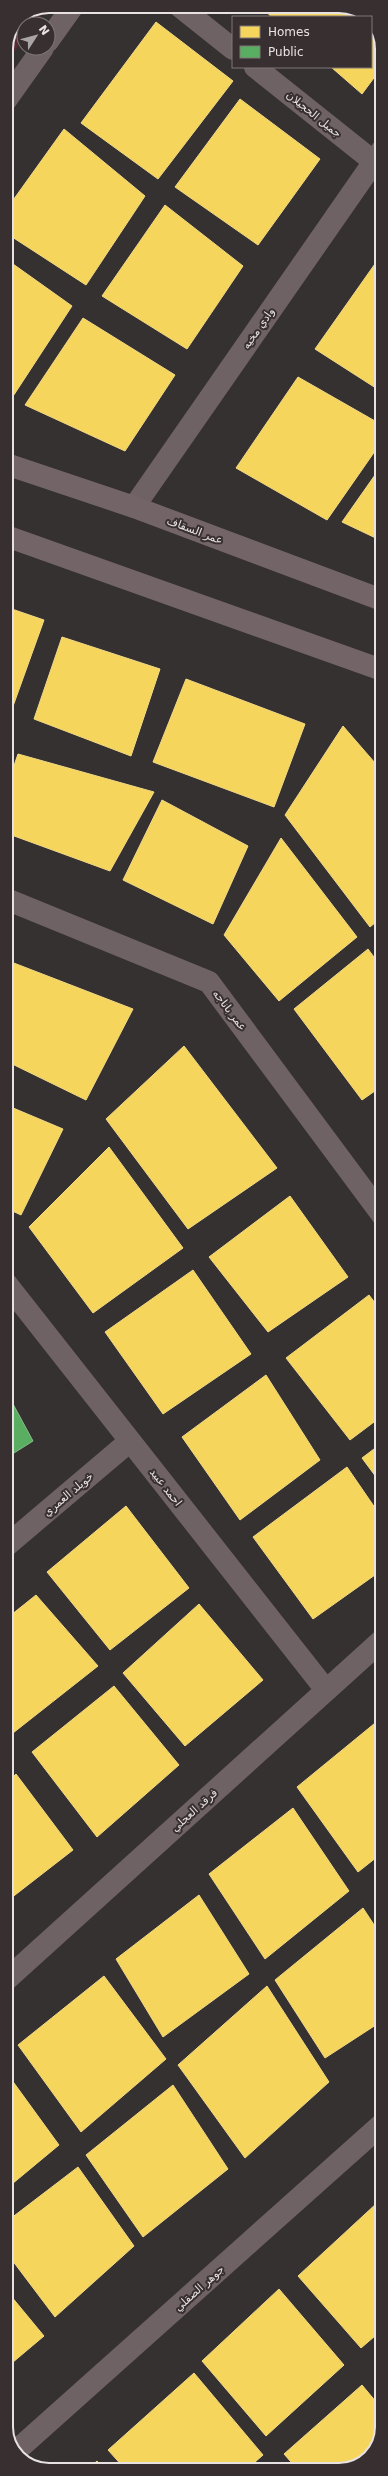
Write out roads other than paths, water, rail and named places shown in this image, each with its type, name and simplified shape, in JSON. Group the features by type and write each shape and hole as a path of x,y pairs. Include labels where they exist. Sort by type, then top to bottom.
{"street":[{"path":"56,30 68,13"},
{"path":"188,13 232,48"},
{"path":"13,90 37,56"},
{"name":"جميل الحجيلان","path":"256,68 375,154"},
{"name":"وادي مخيه","path":"134,507 375,158"},
{"name":"عمر السقاف","path":"13,466 134,507 375,597"},
{"path":"13,538 375,668"},
{"name":"عمر باناجه","path":"13,902 209,982 375,1206"},
{"name":"احمد عبيد","path":"13,1292 326,1690"},
{"name":"خويلد العمري","path":"13,1540 130,1442"},
{"name":"فرقد العجلي","path":"13,1974 375,1646"},
{"name":"جوهر الصقلي","path":"19,2448 375,2130"}]}
